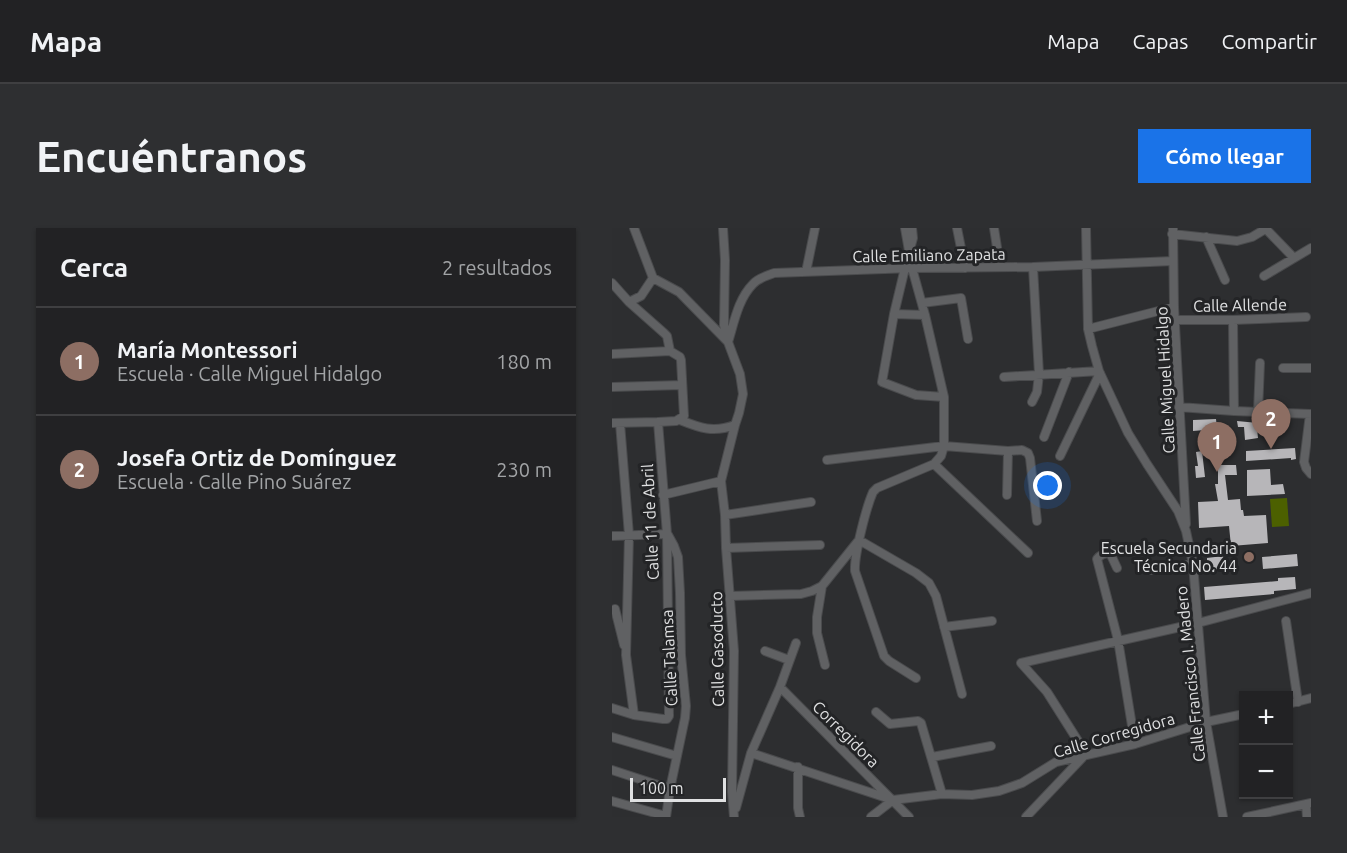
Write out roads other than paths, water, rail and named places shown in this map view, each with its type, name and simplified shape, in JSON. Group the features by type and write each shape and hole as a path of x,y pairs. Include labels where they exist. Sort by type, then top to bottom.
{"street":[{"path":"634,228 653,278 679,292 728,342"},
{"path":"663,495 721,481 739,412 742,394 740,374 724,325 723,228"},
{"path":"806,272 815,228"},
{"path":"905,228 909,251 908,268 894,314 882,382 916,395 944,397"},
{"path":"909,251 913,238 912,228"},
{"path":"957,228 965,268"},
{"path":"994,228 1000,267"},
{"name":"Calle Francisco I. Madero","path":"1086,228 1088,329 1099,372 1128,434 1178,510 1186,531 1193,564 1206,723 1223,817"},
{"path":"1173,231 1237,241 1245,240 1267,228 1294,258"},
{"name":"Calle Miguel Hidalgo","path":"1173,231 1174,307 1186,531"},
{"path":"1206,237 1225,280"},
{"path":"1264,276 1311,248"},
{"name":"Calle Emiliano Zapata","path":"728,342 743,298 753,283 774,273 1173,261"},
{"path":"1032,402 1037,392 1039,374 1033,267"},
{"path":"908,268 922,303 944,397 944,446 941,456 934,464 877,488 871,496 854,565 884,656 916,678"},
{"path":"629,302 641,296 653,278"},
{"path":"613,283 629,302 667,336 670,351"},
{"path":"922,303 961,298 968,339"},
{"path":"1088,329 1174,307"},
{"path":"894,314 925,315"},
{"name":"Calle Allende","path":"1176,320 1306,317"},
{"path":"1233,320 1233,411"},
{"path":"612,354 670,351 680,357 684,416 680,420"},
{"path":"1258,412 1260,363"},
{"path":"1283,368 1311,368"},
{"path":"1044,437 1069,372"},
{"path":"1004,377 1099,372 1060,456"},
{"path":"612,387 682,385"},
{"path":"1179,407 1311,414 1304,462 1310,472"},
{"path":"626,655 628,535 616,423 680,420 706,429 735,425"},
{"name":"Calle 11 de Abril","path":"634,715 667,719 669,716 667,534 658,422"},
{"path":"827,460 944,446 1022,450 1028,453 1030,458 1037,520"},
{"path":"1007,495 1008,450"},
{"path":"934,464 1028,553"},
{"name":"Calle Gasoducto","path":"721,481 734,651 732,792 734,815"},
{"path":"725,515 811,502"},
{"path":"612,536 667,534"},
{"name":"Calle Talamsa","path":"666,817 686,706 681,655 678,557 667,534"},
{"path":"730,596 801,594 812,591 822,586 859,540"},
{"path":"859,540 916,573 928,584 936,596 962,694"},
{"path":"726,548 820,546"},
{"path":"1118,568 1110,553 1097,559 1118,640 1135,744"},
{"path":"1151,570 1193,564"},
{"path":"822,586 817,633 825,665"},
{"path":"1026,817 1083,757 1083,753 1047,692 1021,663 1198,623 1311,593"},
{"path":"612,708 634,715 626,655 614,609 628,608"},
{"path":"944,627 992,621"},
{"path":"1286,621 1298,702"},
{"path":"734,815 752,753 796,643"},
{"path":"765,651 789,660"},
{"name":"Corregidora","path":"780,687 909,817"},
{"path":"1293,703 1311,698"},
{"path":"876,712 890,724 918,721 921,723 942,794"},
{"name":"Calle Corregidora","path":"752,753 893,800 942,794 972,795 999,791 1022,783 1056,762 1135,744 1239,715"},
{"path":"612,737 677,756"},
{"path":"932,757 991,746"},
{"path":"798,768 800,817"},
{"path":"612,770 670,789"},
{"path":"871,817 893,800"},
{"path":"612,801 666,817"},
{"path":"1247,817 1308,803 1307,817"}],"place":[{"name":"Josefa Ortiz de Domínguez","path":"1271,449"},
{"name":"María Montessori","path":"1217,472"},
{"name":"Escuela Secundaria Técnica No. 44","path":"1249,557"}]}
